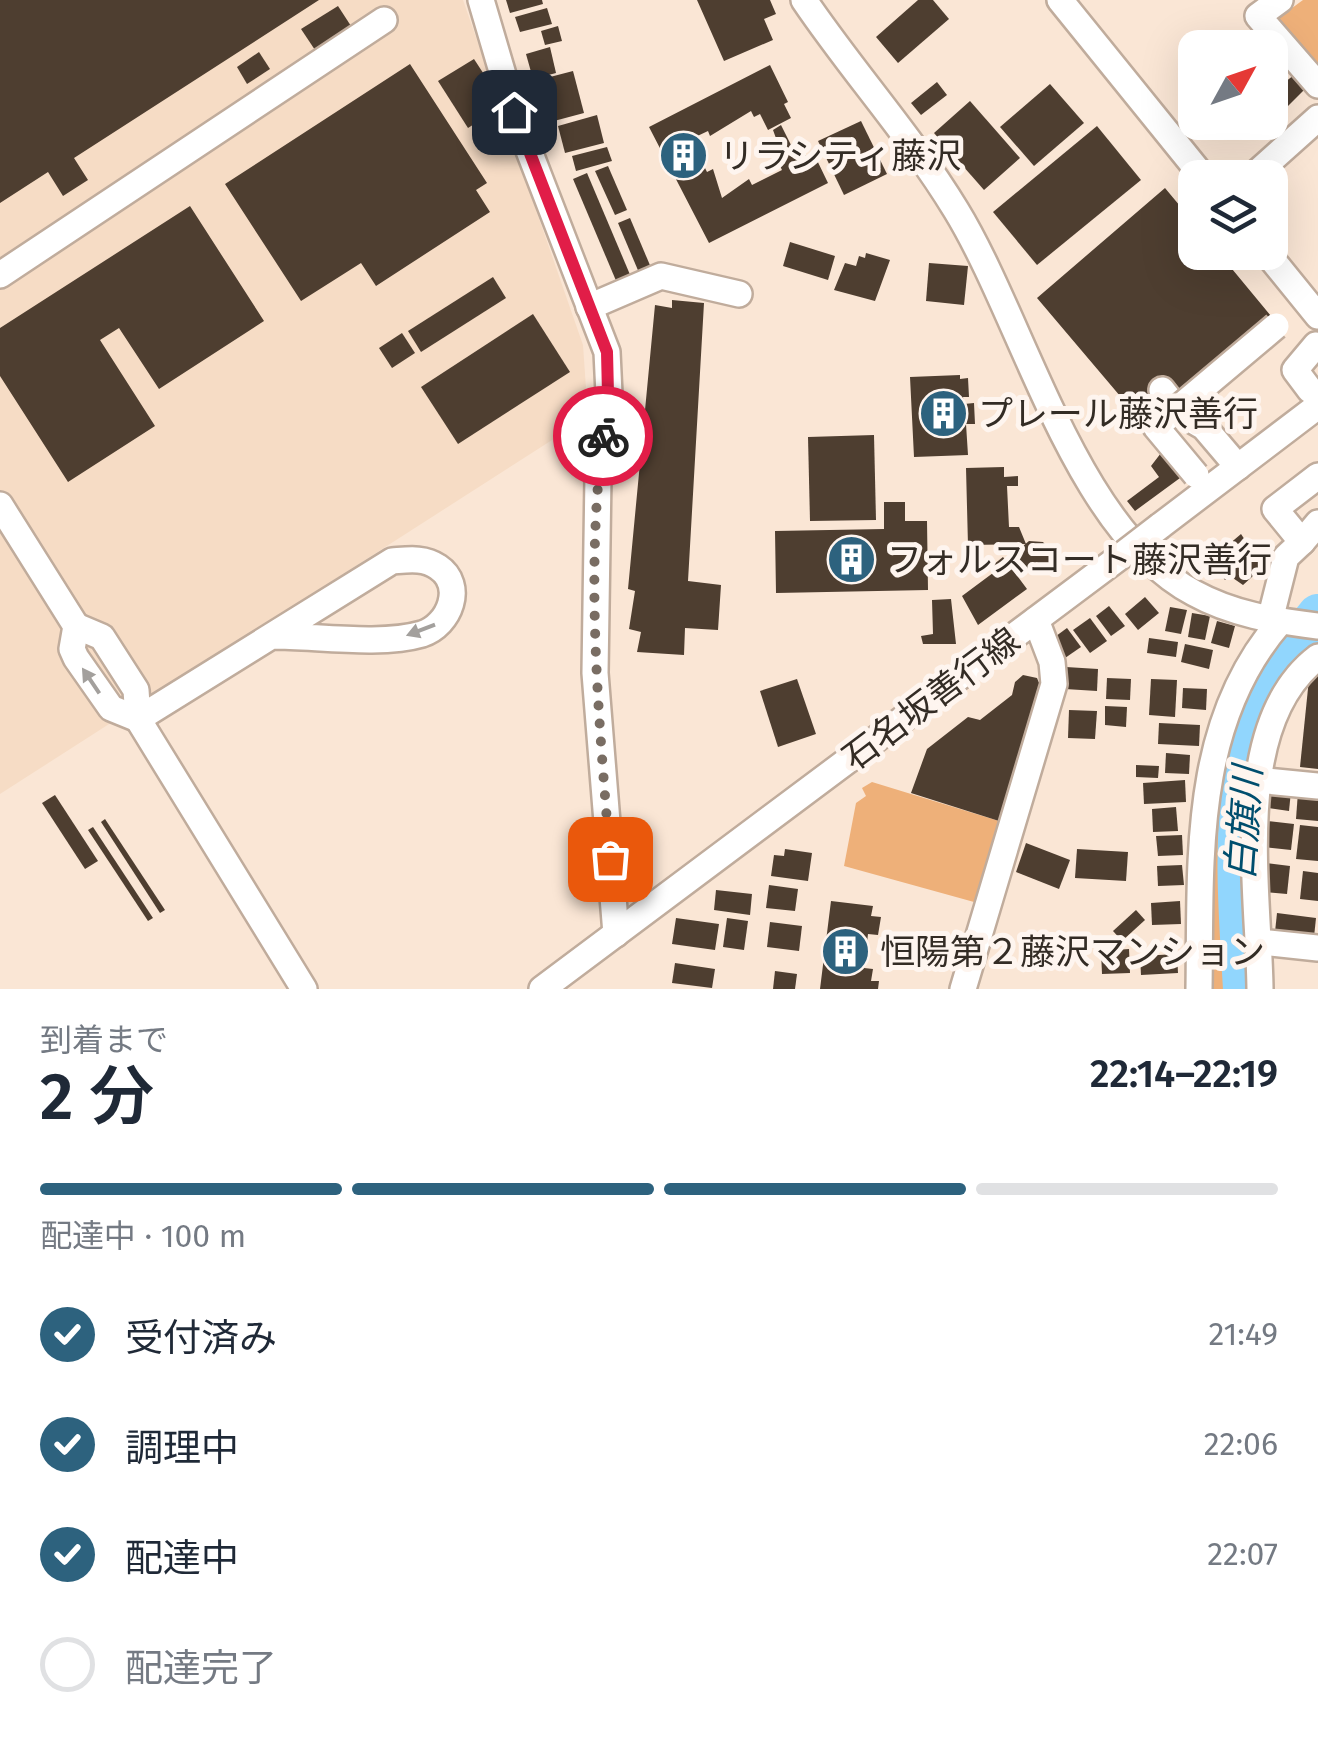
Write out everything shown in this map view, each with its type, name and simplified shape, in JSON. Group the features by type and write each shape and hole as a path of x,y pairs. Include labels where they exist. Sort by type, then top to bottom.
{"street":[{"path":"481,0 514,112 607,352 608,380 598,476 595,673 616,934"},
{"path":"804,0 955,208 1068,441 1118,523 1157,569 1192,593 1233,611 1318,626"},
{"path":"1060,0 1189,160"},
{"path":"1280,0 1258,16 1318,85"},
{"path":"0,275 384,20"},
{"path":"1271,160 1318,118"},
{"path":"1281,270 1318,316"},
{"path":"590,307 661,276 739,294"},
{"path":"1196,475 1156,427 1276,326"},
{"path":"1314,398 1295,370 1316,345"},
{"path":"1162,390 1180,413 1204,427 1238,467"},
{"name":"石名坂善行線","path":"542,989 1238,467 1314,398"},
{"path":"1200,989 1202,831 1216,741 1250,663 1275,621 1286,557 1310,532 1274,509 1318,476"},
{"path":"0,505 76,626 102,636 136,690 138,719 304,989"},
{"path":"138,719 392,561 418,559 440,567 452,588 452,606 444,620 425,633 401,637 273,636"},
{"path":"963,989 1054,684 1052,662 1036,620"},
{"path":"1260,989 1254,861 1256,780 1296,674 1318,658"},
{"path":"1256,780 1318,786"},
{"path":"1260,942 1318,948"}],"shaded area":[{"path":"0,0 463,0 583,345 588,417 0,794"},
{"path":"1303,0 1318,0 1318,66 1288,30 1277,19"},
{"path":"1280,640 1289,643 1248,731 1231,811 1234,989 1212,989 1214,853 1224,774 1250,691 1272,646"},
{"path":"872,782 999,821 974,902 844,866 856,803 866,796 862,788"}],"building":[{"path":"0,0 319,0 74,158 88,180 63,196 48,172 0,203"},
{"path":"506,0 542,0 543,4 510,13"},
{"path":"697,0 770,0 776,14 764,19 773,40 724,61"},
{"path":"918,0 933,0 949,19 898,63 876,37"},
{"path":"338,6 351,26 315,50 301,29"},
{"path":"547,8 552,24 520,32 515,17"},
{"path":"558,26 562,41 545,45 541,31"},
{"path":"550,47 556,73 533,79 526,54"},
{"path":"259,52 270,69 247,84 237,67"},
{"path":"474,59 504,105 468,128 438,81"},
{"path":"410,64 487,183 476,190 490,212 376,286 361,263 301,301 225,184"},
{"name":"リラシティ藤沢","path":"770,65 788,102 784,104 791,118 768,130 760,114 754,117 751,111 710,136 708,131 691,139 707,162 703,164 707,172 713,169 722,198 749,179 752,185 782,170 780,166 785,163 773,130 781,125 792,147 800,143 807,158 814,154 828,183 709,243 649,127"},
{"path":"573,71 584,113 539,125 527,83"},
{"path":"1294,75 1305,89 1288,106 1288,80"},
{"path":"937,82 947,95 921,115 911,103"},
{"path":"1050,84 1084,123 1034,166 1000,127"},
{"path":"970,101 1020,158 984,190 934,133"},
{"path":"597,115 604,143 565,153 558,126"},
{"path":"861,121 887,174 844,195 818,141"},
{"path":"1097,126 1141,180 1037,265 993,212"},
{"path":"607,147 612,161 576,171 572,156"},
{"path":"608,166 627,210 615,215 595,171"},
{"path":"587,173 631,277 617,283 573,179"},
{"path":"1165,188 1178,204 1178,270 1233,270 1276,322 1148,429 1037,298"},
{"path":"190,206 264,321 159,389 119,328 100,340 155,426 68,482 0,376 0,328"},
{"path":"630,218 652,270 640,275 618,223"},
{"path":"790,242 835,256 828,280 783,266"},
{"path":"866,253 890,260 875,301 834,290 845,263 856,266 859,256 865,258"},
{"path":"929,263 968,266 964,305 926,301"},
{"path":"493,277 506,298 421,352 408,331"},
{"path":"672,300 704,303 688,581 721,585 718,630 685,628 684,655 637,652 641,632 629,629 635,591 628,589 655,305 672,308"},
{"path":"533,314 570,372 458,444 421,387"},
{"path":"402,333 415,353 392,368 379,348"},
{"name":"プレール藤沢善行","path":"960,375 960,379 968,378 969,397 963,397 964,404 974,403 975,424 966,424 968,455 914,457 910,377"},
{"path":"874,435 876,520 810,521 808,437"},
{"path":"1161,453 1180,478 1135,511 1127,501 1159,477 1151,466"},
{"path":"1004,467 1004,477 1018,476 1018,486 1007,486 1009,527 1019,527 1026,544 968,545 966,468"},
{"name":"フォルスコート藤沢善行","path":"884,502 905,502 905,521 927,521 928,590 776,593 775,531 884,529"},
{"path":"1241,534 1263,567 1243,585 1230,576 1225,580 1217,570 1235,554 1228,545"},
{"path":"1029,541 1043,542 1056,557 1042,569 1037,562 1022,574 1012,555"},
{"path":"1003,557 1027,589 978,625 962,596 997,570 993,565"},
{"path":"1145,597 1159,613 1138,630 1125,614"},
{"path":"951,599 956,644 923,644 921,636 933,634 932,600"},
{"path":"1109,606 1125,626 1111,636 1096,616"},
{"path":"1170,607 1187,610 1181,634 1165,631"},
{"path":"1192,613 1210,616 1205,640 1188,637"},
{"path":"1090,618 1107,641 1090,653 1073,630"},
{"path":"1217,621 1235,626 1229,648 1211,643"},
{"path":"1067,628 1081,647 1065,658 1052,639"},
{"path":"1149,638 1178,642 1176,657 1147,653"},
{"path":"1185,644 1213,650 1209,669 1181,662"},
{"path":"1066,667 1098,669 1097,691 1065,689"},
{"path":"1310,669 1318,670 1318,769 1300,767"},
{"path":"1023,675 1037,678 1042,690 999,821 911,793 927,749 968,717 980,720 1012,695 1015,682"},
{"path":"1107,678 1131,679 1130,700 1106,699"},
{"path":"797,679 816,734 778,747 760,691"},
{"path":"1151,679 1177,680 1175,717 1149,715"},
{"path":"1183,688 1207,689 1206,710 1182,708"},
{"path":"1105,706 1127,707 1126,727 1105,725"},
{"path":"1069,710 1097,711 1095,739 1068,738"},
{"path":"1159,723 1200,725 1199,746 1158,744"},
{"path":"1166,753 1190,755 1189,774 1165,773"},
{"path":"1136,765 1159,766 1158,778 1136,777"},
{"path":"1185,780 1186,802 1144,804 1143,783"},
{"path":"1271,788 1291,791 1289,811 1268,808"},
{"path":"1298,792 1318,794 1318,821 1296,819"},
{"path":"55,795 98,861 85,869 42,803"},
{"path":"1176,807 1178,831 1153,832 1152,809"},
{"path":"105,819 165,910 160,913 101,822"},
{"path":"1267,821 1294,824 1291,850 1264,847"},
{"path":"1300,825 1318,827 1318,861 1296,859"},
{"path":"93,827 153,918 148,921 88,830"},
{"path":"1182,835 1183,855 1158,856 1156,836"},
{"path":"1026,843 1070,860 1059,889 1016,872"},
{"path":"785,849 812,853 808,881 771,876 774,855 784,856"},
{"path":"1077,849 1128,852 1126,881 1075,878"},
{"path":"1266,863 1290,866 1287,894 1263,892"},
{"path":"1182,865 1184,885 1158,886 1157,866"},
{"path":"1303,871 1318,873 1318,901 1300,899"},
{"path":"769,885 798,889 795,911 766,908"},
{"path":"716,890 752,894 750,915 714,910"},
{"name":"恒陽第２藤沢マンション","path":"831,901 873,906 871,916 881,917 878,935 868,934 864,968 873,969 871,981 879,981 878,989 820,989"},
{"path":"1180,901 1181,924 1152,925 1151,903"},
{"path":"1136,910 1145,920 1122,941 1113,931"},
{"path":"1277,913 1316,918 1314,937 1275,932"},
{"path":"676,918 719,924 715,950 672,944"},
{"path":"727,918 748,921 744,950 723,947"},
{"path":"770,922 802,926 799,951 767,947"},
{"path":"1129,949 1130,973 1102,974 1101,951"},
{"path":"1177,954 1178,973 1141,975 1140,956"},
{"path":"675,963 715,969 712,988 672,983"},
{"path":"775,971 797,974 795,989 773,989"}],"waterway":[{"name":"白旗川","path":"1244,989 1239,840 1242,793 1251,747 1265,703 1287,658 1318,615"}],"way so far":[{"path":"603,436 598,476 595,673 610,859"}],"place":[{"name":"リラシティ藤沢","path":"684,156"},
{"name":"プレール藤沢善行","path":"943,414"},
{"name":"フォルスコート藤沢善行","path":"852,560"},
{"name":"恒陽第２藤沢マンション","path":"845,952"}],"route":[{"path":"514,112 607,352 603,436"}]}
